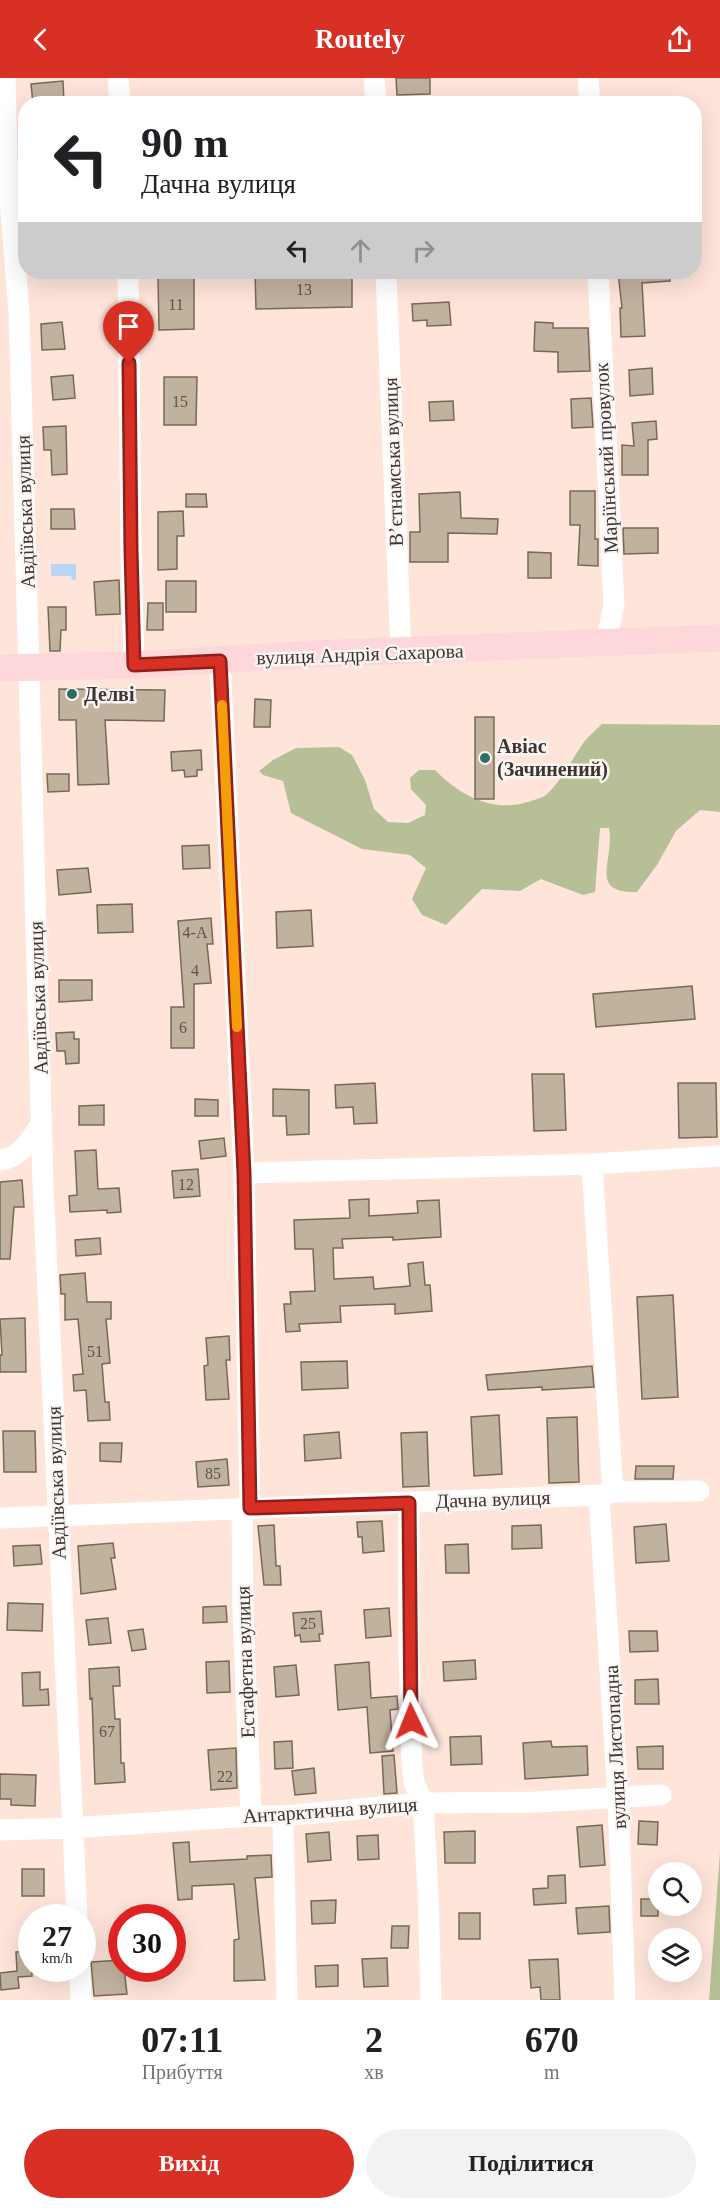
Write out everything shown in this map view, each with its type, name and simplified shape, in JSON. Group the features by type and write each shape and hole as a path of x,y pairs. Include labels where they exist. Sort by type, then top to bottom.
{"main road":[{"name":"вулиця Андрія Сахарова","path":"0,668 134,665 314,654 720,639"}],"street":[{"name":"Авдіївська вулиця","path":"5,78 4,162 9,313 28,667 43,1185 76,1904"},
{"path":"118,78 119,96"},
{"path":"374,78 375,96"},
{"path":"588,78 589,96"},
{"path":"128,279 134,665"},
{"name":"Вʼєтнамська вулиця","path":"386,279 401,652"},
{"name":"Маріїнський провулок","path":"598,279 614,605 606,644"},
{"name":"Естафетна вулиця","path":"220,661 244,1173 246,1508 243,1612 251,1816"},
{"path":"41,1125 31,1139 5,1159 43,1185"},
{"path":"244,1173 592,1164 720,1156"},
{"name":"вулиця Листопадна","path":"592,1164 625,2000"},
{"name":"Дачна вулиця","path":"0,1518 699,1491"},
{"path":"409,1503 412,1766 414,1783 423,1803 431,2000"},
{"name":"Антарктична вулиця","path":"0,1830 283,1816 423,1803 536,1802 661,1795"},
{"path":"283,1816 287,2000"},
{"path":"80,1982 81,2000"}],"green space":[{"path":"602,724 720,725 720,812 700,810 676,831 657,865 637,892 622,891 612,887 608,881 606,872 610,840 609,828 600,828 595,892 583,895 541,879 520,891 482,889 446,925 422,915 412,899 426,868 410,855 362,849 291,813 283,781 263,775 259,771 273,760 296,748 339,747 352,755 365,780 374,809 388,822 408,823 425,815 426,805 411,789 410,778 419,770 435,770 455,788 479,800 491,804 518,804 547,794 561,778 584,742"},
{"path":"720,1852 720,2000 709,2000"}],"water":[{"path":"51,564 76,564 76,580 72,580 71,576 51,576"}],"building":[{"path":"396,78 430,78 430,94 397,95"},
{"path":"63,81 64,96 32,96 31,84"},
{"path":"158,279 194,279 194,329 159,330"},
{"path":"255,279 352,279 352,307 256,309"},
{"path":"619,279 670,279 670,281 642,283 645,336 621,337 620,308 622,308"},
{"path":"449,302 451,325 427,326 427,320 413,321 412,304"},
{"path":"62,322 65,349 42,350 41,324"},
{"path":"535,322 553,323 553,328 588,328 590,371 558,372 558,352 534,351"},
{"path":"652,368 653,394 630,396 629,370"},
{"path":"73,375 75,398 53,400 51,377"},
{"path":"164,377 197,377 196,425 164,425"},
{"path":"591,398 593,427 572,428 571,399"},
{"path":"453,401 454,420 430,421 429,402"},
{"path":"656,421 657,439 648,440 648,475 622,475 622,445 634,446 632,423"},
{"path":"66,426 67,474 52,475 51,450 44,450 43,427"},
{"path":"570,491 595,491 595,539 598,539 598,566 578,565 580,525 570,525"},
{"path":"460,492 461,518 498,519 497,534 448,533 448,562 410,562 410,532 420,532 419,494"},
{"path":"186,494 206,494 207,507 186,507"},
{"path":"51,509 74,509 75,529 51,529"},
{"path":"183,511 184,536 177,536 177,569 158,570 158,512"},
{"path":"623,528 658,528 658,553 624,554"},
{"path":"528,552 551,553 551,578 528,578"},
{"path":"119,580 120,614 96,615 94,582"},
{"path":"166,581 196,581 196,612 166,612"},
{"path":"148,603 163,603 163,630 147,630"},
{"path":"48,607 66,607 66,630 61,630 60,651 50,651"},
{"path":"59,689 165,690 164,721 105,720 109,784 78,785 76,720 59,720"},
{"path":"255,699 271,700 270,727 254,727"},
{"name":"Авіас (Зачинений)","path":"475,717 494,717 494,799 475,799"},
{"path":"201,750 202,770 197,770 197,776 185,777 184,770 172,771 171,752"},
{"path":"47,774 69,774 69,791 48,792"},
{"path":"209,845 210,868 183,869 182,846"},
{"path":"88,868 91,892 59,895 57,870"},
{"path":"132,904 133,932 98,933 97,905"},
{"path":"311,910 313,946 277,948 276,912"},
{"path":"211,918 213,944 207,944 211,983 194,984 194,1048 171,1048 171,1007 184,1007 178,921"},
{"path":"59,980 92,980 92,1000 59,1002"},
{"path":"692,986 695,1019 596,1027 593,994"},
{"path":"74,1032 74,1039 79,1039 79,1063 66,1064 65,1051 57,1051 56,1033"},
{"path":"532,1074 564,1074 566,1130 534,1131"},
{"path":"375,1083 377,1123 354,1124 353,1107 336,1108 335,1085"},
{"path":"678,1083 716,1083 717,1137 679,1138"},
{"path":"273,1089 309,1090 309,1134 287,1135 286,1116 273,1116"},
{"path":"195,1099 218,1100 218,1116 195,1116"},
{"path":"104,1105 104,1125 79,1125 79,1106"},
{"path":"224,1138 226,1156 201,1159 199,1141"},
{"path":"96,1150 98,1189 119,1188 121,1212 107,1213 107,1210 70,1212 69,1196 77,1195 75,1151"},
{"path":"198,1169 200,1196 174,1198 172,1171"},
{"path":"22,1180 24,1207 14,1207 10,1259 0,1259 0,1182"},
{"path":"369,1199 369,1216 418,1213 417,1201 439,1200 441,1237 393,1240 393,1237 342,1239 343,1248 333,1248 334,1279 373,1277 374,1289 410,1286 408,1264 423,1262 425,1285 430,1285 432,1311 395,1314 395,1304 340,1306 341,1322 299,1324 300,1331 286,1332 284,1304 291,1304 290,1292 315,1291 313,1249 295,1249 294,1220 350,1218 349,1200"},
{"path":"100,1238 101,1254 76,1256 75,1240"},
{"path":"85,1273 87,1302 111,1302 111,1319 106,1319 110,1363 102,1364 105,1402 109,1402 110,1420 88,1421 86,1390 74,1391 73,1375 83,1374 78,1319 65,1320 65,1294 61,1294 60,1275"},
{"path":"673,1295 678,1397 642,1399 637,1297"},
{"path":"25,1318 26,1372 0,1372 0,1355 2,1355 0,1319"},
{"path":"229,1336 230,1360 226,1360 229,1399 206,1400 204,1366 208,1365 206,1338"},
{"path":"347,1361 348,1388 302,1390 301,1362"},
{"path":"592,1366 594,1387 488,1390 486,1375"},
{"path":"499,1415 502,1474 474,1476 471,1417"},
{"path":"577,1417 579,1482 549,1483 547,1418"},
{"path":"3,1431 35,1431 36,1472 4,1472"},
{"path":"339,1432 341,1458 305,1461 304,1435"},
{"path":"427,1432 429,1486 403,1487 401,1433"},
{"path":"100,1443 122,1443 121,1462 100,1461"},
{"path":"227,1459 229,1485 198,1487 196,1462"},
{"path":"636,1466 674,1466 673,1479 635,1479"},
{"path":"382,1521 384,1551 363,1553 362,1537 358,1537 357,1522"},
{"path":"666,1524 669,1561 636,1563 634,1527"},
{"path":"274,1525 276,1566 280,1566 281,1585 264,1585 258,1526"},
{"path":"541,1525 542,1548 512,1549 512,1526"},
{"path":"113,1543 115,1558 111,1558 116,1589 81,1594 78,1546"},
{"path":"468,1544 469,1573 446,1573 445,1545"},
{"path":"40,1545 42,1564 14,1566 13,1546"},
{"path":"8,1603 43,1604 42,1631 7,1630"},
{"path":"226,1606 227,1622 203,1623 203,1607"},
{"path":"389,1608 391,1636 366,1638 364,1610"},
{"path":"321,1611 323,1634 319,1634 320,1641 301,1642 300,1635 295,1636 293,1613"},
{"path":"108,1618 111,1643 89,1645 86,1620"},
{"path":"143,1629 146,1649 132,1651 128,1631"},
{"path":"629,1631 657,1631 658,1651 630,1652"},
{"path":"475,1660 476,1679 444,1681 443,1662"},
{"path":"229,1661 230,1692 207,1693 206,1662"},
{"path":"369,1662 371,1698 397,1696 398,1709 390,1710 393,1751 370,1753 367,1707 338,1710 335,1665"},
{"path":"296,1665 299,1695 276,1697 274,1667"},
{"path":"119,1667 120,1686 113,1686 115,1719 120,1719 121,1763 124,1763 125,1782 95,1784 89,1669"},
{"path":"40,1672 40,1690 48,1689 49,1705 23,1706 22,1673"},
{"path":"658,1679 659,1704 635,1704 635,1680"},
{"path":"481,1736 482,1764 451,1765 450,1737"},
{"path":"292,1741 293,1768 275,1769 274,1742"},
{"path":"551,1741 552,1747 587,1746 588,1775 525,1779 523,1743"},
{"path":"663,1746 663,1769 638,1769 637,1747"},
{"path":"236,1748 237,1788 211,1790 208,1750"},
{"path":"394,1755 397,1793 384,1794 382,1756"},
{"path":"314,1768 316,1793 295,1795 292,1771"},
{"path":"0,1774 36,1775 35,1806 11,1805 11,1799 0,1799"},
{"path":"639,1821 658,1822 657,1845 638,1844"},
{"path":"602,1825 605,1865 580,1867 577,1827"},
{"path":"475,1831 475,1863 445,1863 444,1832"},
{"path":"329,1832 331,1860 308,1862 306,1834"},
{"path":"378,1835 379,1859 358,1860 357,1836"},
{"path":"189,1842 190,1862 247,1859 247,1856 271,1855 272,1877 255,1878 265,1980 234,1981 234,1940 239,1939 234,1884 192,1886 192,1899 178,1900 173,1843"},
{"path":"22,1869 44,1869 44,1896 22,1896"},
{"path":"565,1875 566,1903 534,1905 533,1889 548,1888 548,1876"},
{"path":"641,1899 648,1899 648,1916 641,1916"},
{"path":"336,1900 335,1923 312,1924 311,1901"},
{"path":"609,1906 610,1932 578,1934 576,1908"},
{"path":"459,1913 480,1913 480,1939 459,1939"},
{"path":"392,1926 409,1926 408,1948 391,1948"},
{"path":"16,1952 18,1952 19,1988 1,1990 0,1973 17,1971"},
{"path":"387,1958 388,1986 364,1987 362,1959"},
{"path":"558,1959 560,2000 541,2000 540,1987 531,1988 529,1960"},
{"path":"108,1961 108,1982 126,1982 127,1994 94,1996 93,1982 96,1982 96,1962"},
{"path":"338,1965 338,1986 316,1987 315,1966"}],"slow traffic":[{"path":"222,705 237,1027"}],"place":[{"name":"Делві","path":"72,694"},
{"name":"Авіас (Зачинений)","path":"485,758"}],"route":[{"path":"129,363 134,665 220,661 244,1173 250,1508 409,1503 411,1721"}]}
